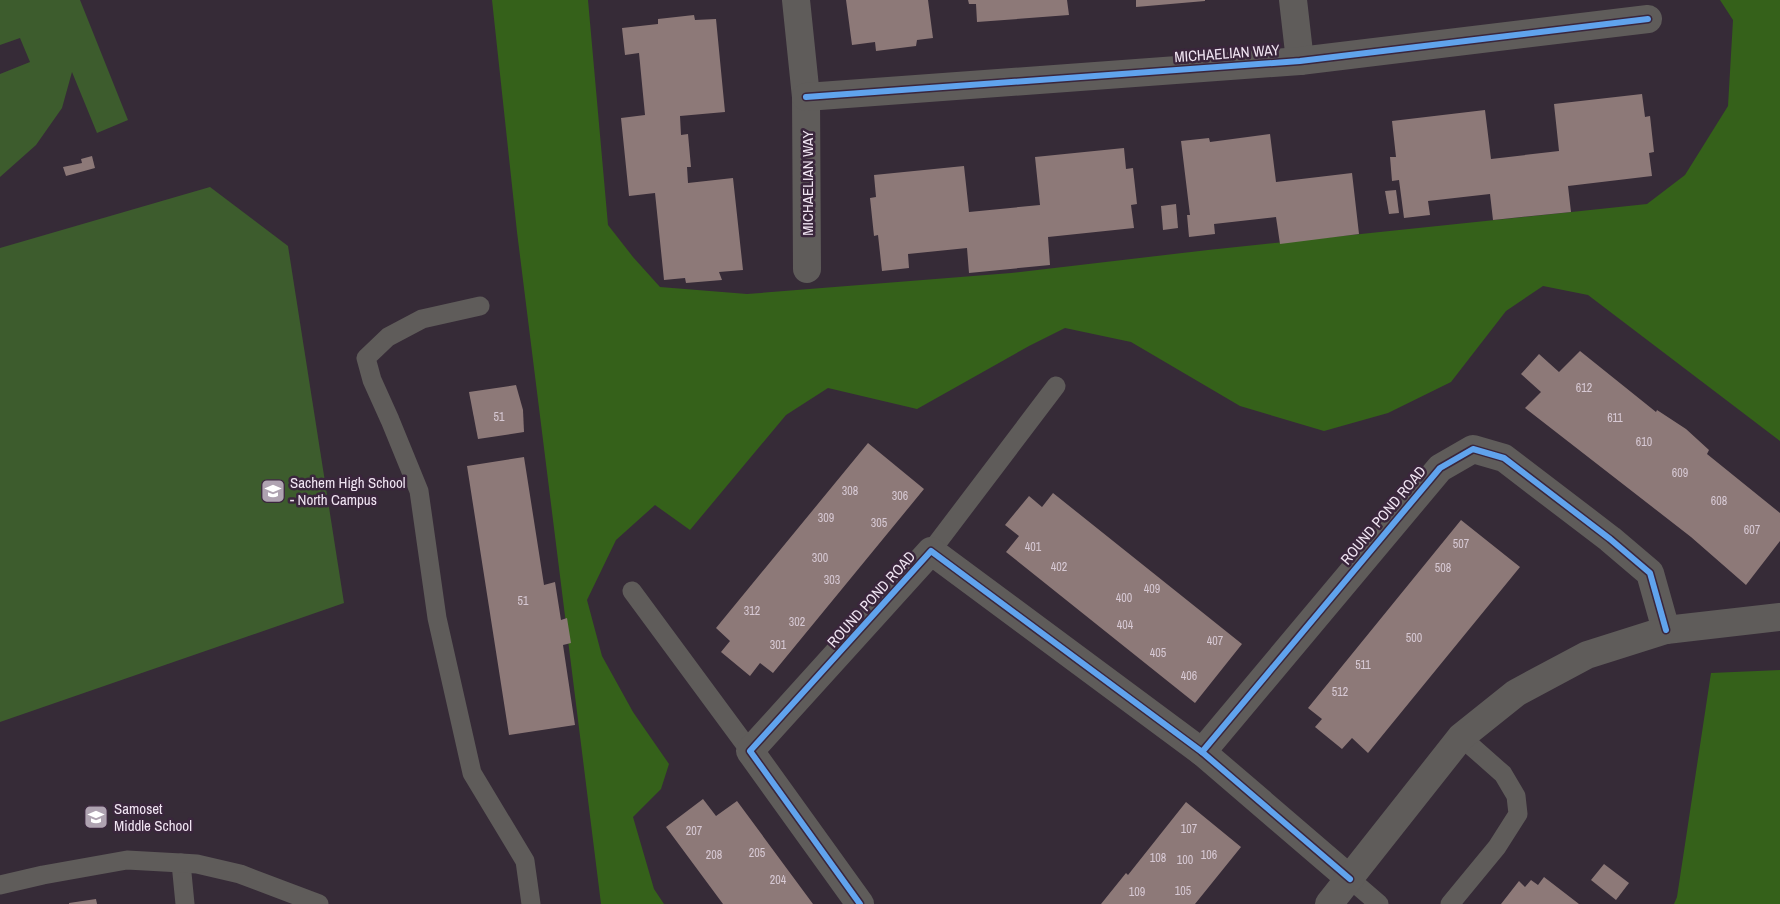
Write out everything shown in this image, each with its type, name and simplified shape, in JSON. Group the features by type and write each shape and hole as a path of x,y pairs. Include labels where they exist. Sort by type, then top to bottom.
{"street":[{"name":"MICHAELIAN WAY","path":"796,0 806,97 807,269"},
{"path":"1293,0 1300,61"},
{"name":"MICHAELIAN WAY","path":"806,97 1300,61 1648,19"},
{"name":"ROUND POND ROAD","path":"1202,752 1440,468 1473,449 1504,458 1650,573 1666,630"},
{"name":"ROUND POND ROAD","path":"750,751 931,551 1202,752 1350,879"},
{"path":"1329,904 1461,737 1516,693 1587,655 1666,630 1780,617"},
{"path":"750,751 860,904"}],"lane":[{"path":"480,306 422,319 388,337 366,358 372,380 419,492 437,618 472,773 524,862 531,904"},
{"path":"931,551 1056,386"},
{"path":"632,591 750,751"},
{"path":"1450,904 1497,847 1518,814 1516,796 1503,774 1461,737"},
{"path":"0,885 43,875 127,860 181,862 240,874 319,904"},
{"path":"181,862 184,904"},
{"path":"1350,879 1379,904"}],"green space":[{"path":"0,0 80,0 128,120 97,133 72,72 62,108 36,145 0,177 0,74 30,62 20,38 0,45"},
{"path":"492,0 588,0 608,225 660,287 747,294 1011,273 1208,250 1647,204 1685,175 1728,106 1733,20 1720,0 1780,0 1780,441 1588,295 1543,286 1506,311 1451,382 1388,413 1324,431 1240,406 1131,342 1065,328 917,409 828,388 786,415 690,530 655,505 616,540 587,600 602,656 633,712 669,764 661,789 633,817 654,889 664,904 601,904 517,232"},
{"path":"210,187 288,246 344,603 0,722 0,248"},
{"path":"1780,670 1780,904 1674,904 1677,897 1711,673"}],"building":[{"path":"846,0 928,0 933,38 917,40 916,46 876,51 875,42 852,45"},
{"path":"968,0 1067,0 1069,15 977,22 976,4 969,4"},
{"path":"1136,0 1205,0 1205,1 1136,7"},
{"path":"694,15 695,20 716,19 725,112 680,116 681,135 688,134 691,167 687,167 688,183 733,178 743,270 719,272 722,280 686,283 685,278 664,280 655,193 629,196 621,118 645,115 639,53 625,55 622,28 658,24 658,19"},
{"path":"1642,94 1645,117 1650,116 1654,152 1649,153 1652,176 1568,186 1571,212 1493,220 1490,194 1428,201 1430,215 1404,218 1399,180 1392,181 1390,157 1396,157 1392,121 1485,110 1491,159 1559,151 1554,104"},
{"path":"1270,134 1276,182 1352,173 1359,234 1280,244 1276,217 1214,224 1215,234 1189,237 1187,215 1190,215 1181,141 1209,138 1210,142"},
{"path":"1124,148 1126,169 1133,168 1137,204 1131,205 1134,228 1048,237 1050,265 969,273 967,248 908,254 909,268 882,271 878,235 874,236 870,198 876,197 874,175 964,166 969,212 1040,205 1035,157"},
{"path":"92,156 95,168 66,176 63,167 82,163 81,159"},
{"path":"1396,190 1399,213 1389,214 1385,191"},
{"path":"1176,204 1178,228 1163,230 1161,206"},
{"path":"1580,351 1656,412 1657,410 1686,429 1709,450 1707,454 1780,513 1780,541 1746,585 1691,537 1525,408 1541,392 1521,374 1539,354 1559,372"},
{"path":"516,385 523,410 524,432 478,439 469,392"},
{"path":"868,443 924,489 773,673 760,663 750,676 721,652 730,641 716,628"},
{"path":"524,457 544,585 555,582 561,620 567,618 571,643 563,645 575,725 509,735 467,466"},
{"path":"1053,493 1242,644 1195,703 1006,552 1019,536 1005,525 1029,496 1042,507"},
{"path":"1461,520 1520,567 1368,753 1352,738 1342,749 1315,727 1322,719 1308,708"},
{"path":"703,799 716,816 737,801 813,904 723,904 666,827"},
{"path":"1186,802 1241,847 1195,904 1101,904 1126,873 1128,875"},
{"path":"1604,864 1629,883 1616,900 1591,880"},
{"path":"1544,877 1579,904 1501,904 1519,881 1525,887 1531,880 1538,885"},
{"path":"96,899 97,904 69,904 69,903"}],"cycle path":[{"path":"806,97 1300,61 1648,19"},
{"path":"1202,752 1440,468 1473,449 1504,458 1610,539 1650,573 1666,630"},
{"path":"860,904 750,751 931,551 1202,752 1350,879"}],"place":[{"name":"Sachem High School - North Campus","path":"273,491"},
{"name":"Samoset Middle School","path":"96,817"}]}
